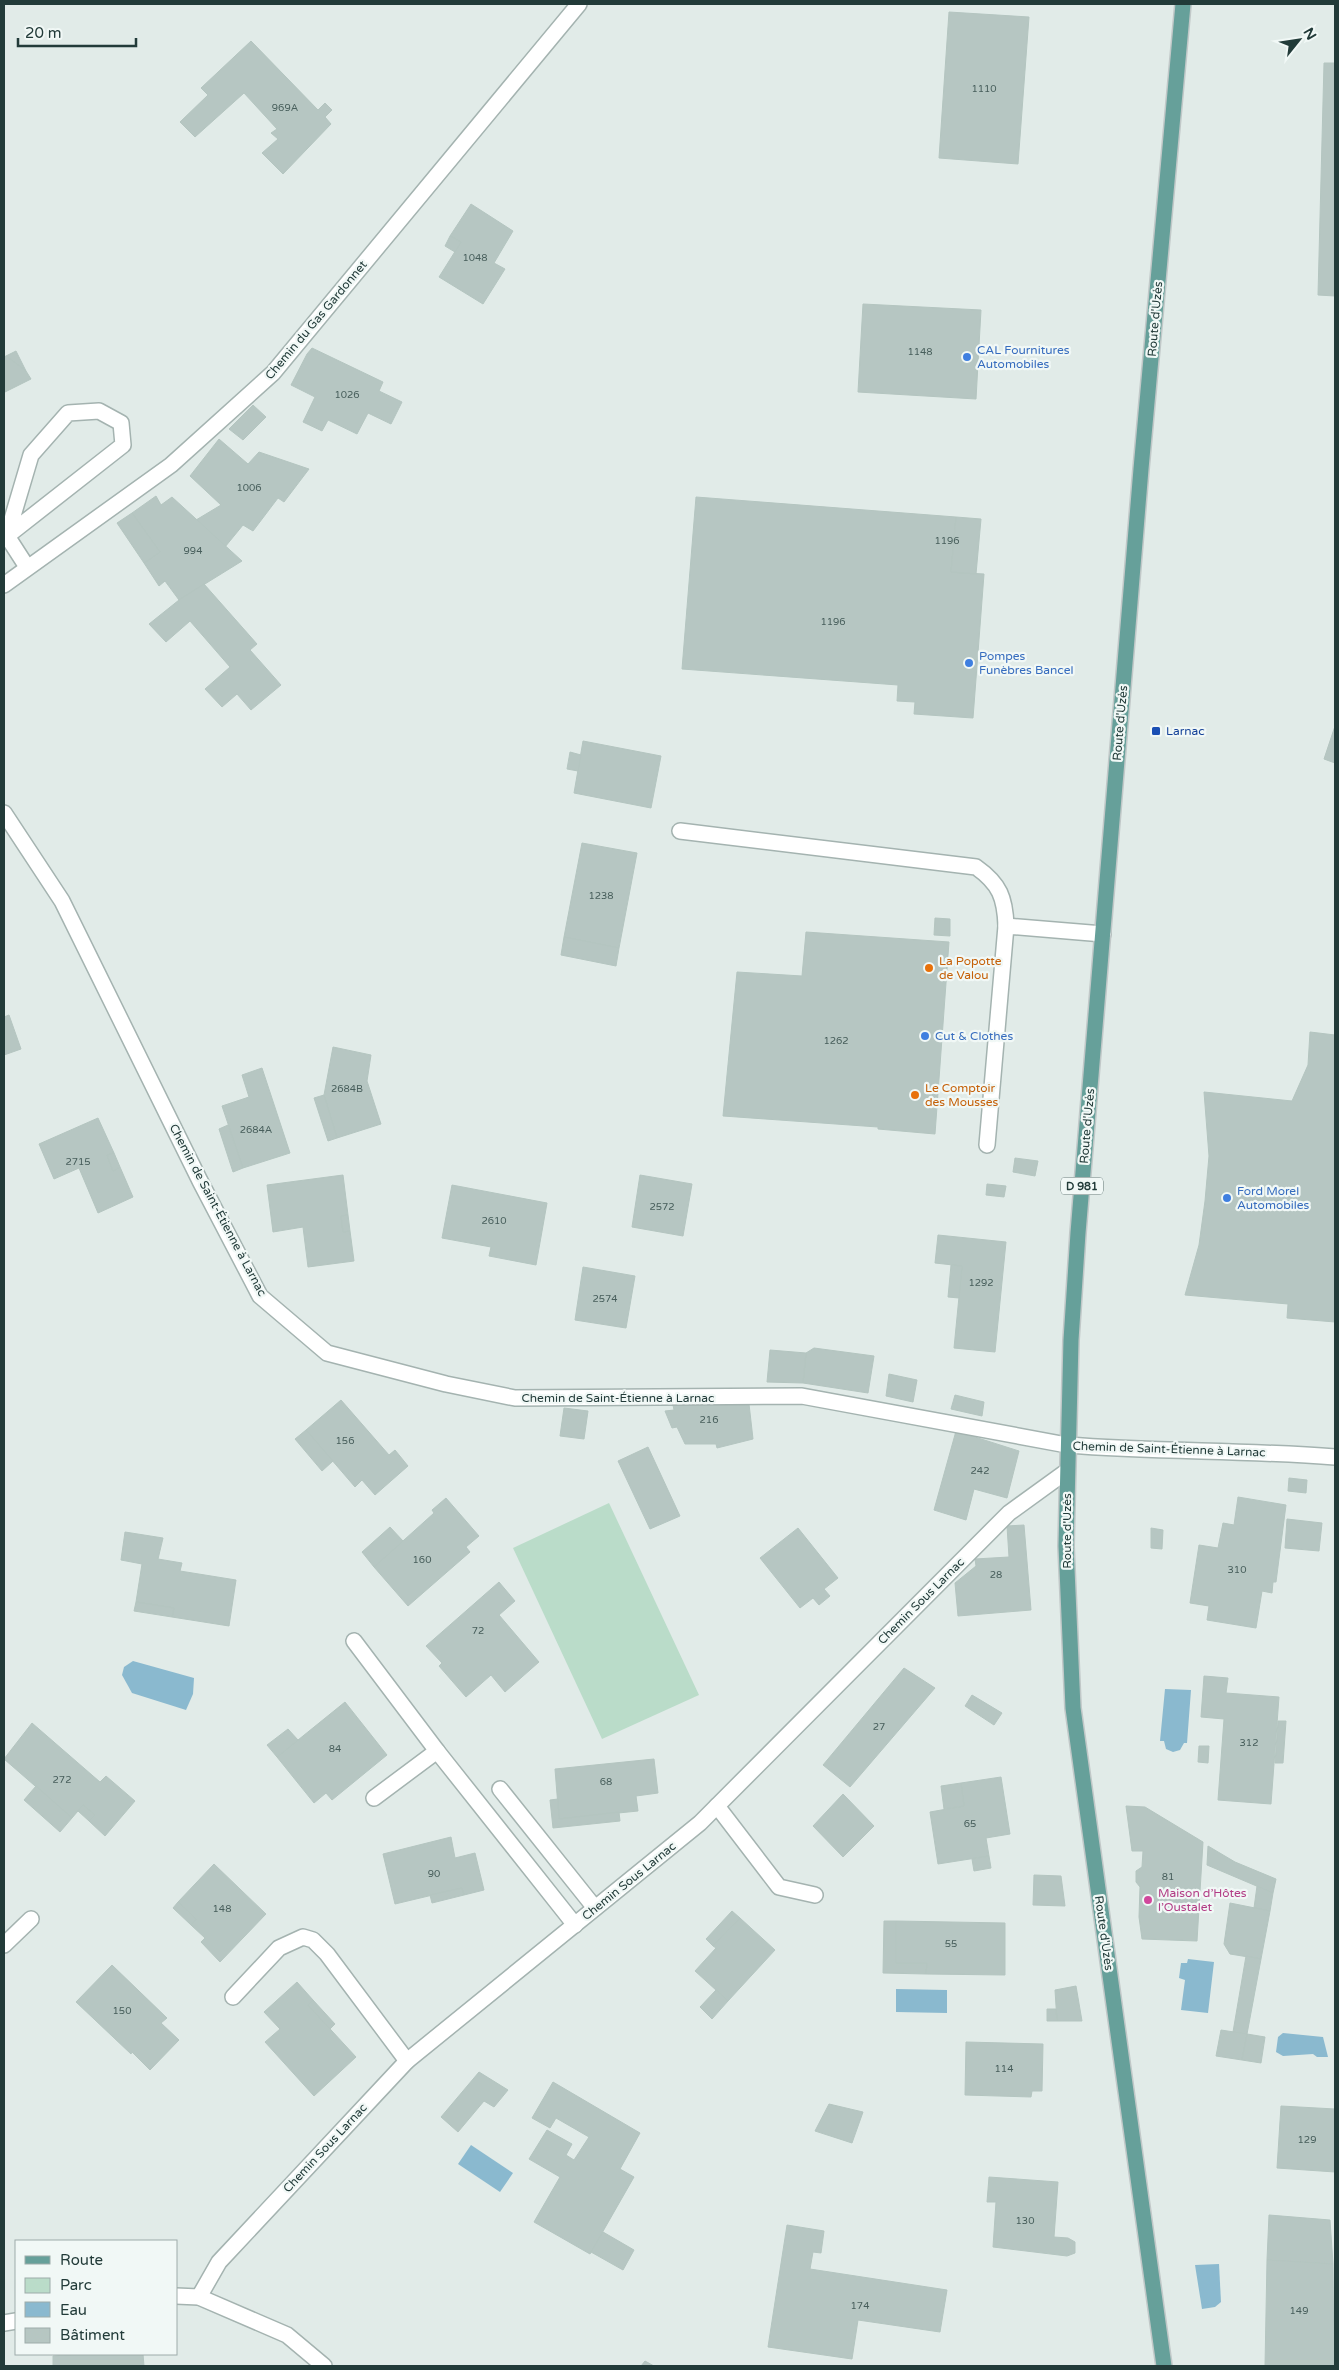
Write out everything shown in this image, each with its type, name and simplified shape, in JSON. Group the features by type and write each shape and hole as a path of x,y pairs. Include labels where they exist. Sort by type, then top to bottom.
{"main road":[{"name":"Route d'Uzès","path":"1164,2366 1073,1708 1066,1546 1067,1446 1077,1252 1183,4"}],"street":[{"name":"Chemin du Gas Gardonnet","path":"4,585 171,465 273,373 579,4"},
{"path":"7,536 123,446 121,423 99,411 68,413 31,455 7,536 27,567"},
{"name":"Chemin de Saint-Étienne à Larnac","path":"4,813 62,901 196,1172 260,1296 327,1353 446,1384 515,1398 802,1396 1067,1446 1126,1450 1279,1452 1335,1457"},
{"path":"680,831 976,867 992,879 1005,902 1006,926 988,1145"},
{"path":"1006,926 1103,934"},
{"name":"Chemin Sous Larnac","path":"199,2298 219,2262 407,2062 700,1823 1009,1513 1067,1472"},
{"path":"354,1641 437,1751 575,1925"},
{"path":"374,1798 437,1751"},
{"path":"500,1788 595,1908"},
{"path":"717,1806 779,1887 815,1895"},
{"path":"4,1945 31,1920"},
{"path":"233,1997 279,1948 303,1937 313,1940 326,1954 407,2062"},
{"path":"178,2296 199,2298 287,2336 324,2366"}],"green space":[{"path":"609,1503 699,1695 602,1739 513,1548"}],"water":[{"path":"133,1661 194,1678 193,1694 186,1710 132,1693 122,1675 124,1667"},
{"path":"1165,1689 1191,1690 1187,1743 1184,1743 1180,1750 1173,1752 1166,1749 1164,1741 1160,1741"},
{"path":"1188,1959 1214,1962 1208,2013 1181,2010 1185,1980 1179,1978 1181,1963 1187,1963"},
{"path":"896,1989 947,1990 947,2013 896,2012"},
{"path":"1283,2033 1323,2037 1328,2057 1317,2057 1313,2054 1283,2056 1276,2052 1278,2037"},
{"path":"471,2145 513,2173 500,2192 458,2164"},
{"path":"1219,2264 1221,2302 1215,2307 1202,2309 1195,2265"}],"building":[{"path":"949,12 1029,17 1018,164 939,158"},
{"path":"251,41 318,110 325,103 332,110 325,117 331,124 283,174 262,153 278,139 271,133 277,129 244,93 195,137 180,122 208,95 201,88"},
{"path":"1324,63 1335,63 1335,296 1318,295"},
{"path":"471,204 513,231 494,263 505,269 483,304 439,277 461,242 450,236"},
{"path":"450,236 461,242 455,252 445,246"},
{"path":"863,304 981,310 976,399 858,392"},
{"path":"312,348 383,382 379,391 402,402 391,424 368,413 357,434 328,420 322,431 303,422 315,397 291,385"},
{"path":"16,351 26,371 6,356"},
{"path":"6,356 26,371 31,379 5,392 4,357"},
{"path":"253,405 266,417 243,440 229,429"},
{"path":"219,439 248,464 259,452 309,469 284,502 278,498 253,531 243,525 225,547 196,520 221,505 190,476"},
{"path":"156,496 161,505 172,497 242,561 179,600 165,581 159,586 144,563 160,552 132,513"},
{"path":"696,497 956,517 951,572 984,574 973,718 914,714 915,702 897,701 898,685 682,669"},
{"path":"132,513 160,552 144,563 117,523"},
{"path":"956,517 981,519 976,574 951,572"},
{"path":"204,584 257,644 250,650 281,685 251,710 237,694 222,707 205,689 230,667 190,621 166,642 149,624 179,600"},
{"path":"1335,726 1335,763 1324,759"},
{"path":"583,741 661,756 651,808 574,793"},
{"path":"570,752 581,755 578,771 567,769"},
{"path":"582,843 637,853 619,948 564,937"},
{"path":"935,918 950,919 950,936 934,935"},
{"path":"806,932 949,942 935,1134 878,1129 878,1127 723,1116 737,972 802,976"},
{"path":"564,937 619,948 616,966 561,955"},
{"path":"9,1015 21,1049 4,1055 4,1017"},
{"path":"1310,1032 1335,1035 1335,1322 1287,1318 1288,1304 1185,1295 1199,1245 1205,1201 1209,1156 1204,1092 1292,1101 1308,1065"},
{"path":"333,1047 371,1055 367,1081 381,1124 337,1138 324,1095"},
{"path":"262,1068 290,1153 243,1168 222,1106 249,1097 242,1075"},
{"path":"324,1095 337,1138 328,1141 314,1098"},
{"path":"98,1118 114,1153 107,1155 113,1171 120,1167 133,1197 98,1213 79,1168 54,1179 39,1144"},
{"path":"228,1125 243,1168 233,1172 219,1129"},
{"path":"114,1153 120,1167 113,1171 107,1155"},
{"path":"1015,1158 1038,1161 1035,1176 1013,1172"},
{"path":"343,1175 348,1215 341,1216 343,1232 350,1231 354,1261 308,1267 303,1227 273,1232 267,1185"},
{"path":"640,1175 692,1184 683,1236 632,1227"},
{"path":"987,1184 1006,1186 1004,1197 986,1195"},
{"path":"452,1185 547,1203 536,1265 489,1256 491,1247 442,1238"},
{"path":"348,1215 350,1231 343,1232 341,1216"},
{"path":"938,1235 1006,1242 995,1352 954,1348 962,1266 935,1263"},
{"path":"951,1265 962,1266 959,1298 948,1297"},
{"path":"583,1267 635,1276 626,1328 575,1320"},
{"path":"814,1348 874,1356 868,1393 803,1383 806,1353"},
{"path":"770,1350 806,1353 803,1383 767,1382"},
{"path":"889,1374 917,1380 913,1402 886,1396"},
{"path":"955,1395 984,1402 982,1416 951,1409"},
{"path":"341,1400 389,1455 395,1450 408,1466 375,1495 362,1480 355,1487 306,1430"},
{"path":"711,1402 749,1404 753,1439 717,1448 716,1444 685,1444 677,1427 672,1428 665,1411 674,1410 673,1405"},
{"path":"564,1408 588,1411 584,1439 560,1436"},
{"path":"306,1430 333,1461 322,1471 295,1439"},
{"path":"956,1431 1019,1451 1007,1498 974,1489 966,1520 934,1510"},
{"path":"648,1447 680,1516 650,1529 618,1461"},
{"path":"1289,1478 1307,1480 1306,1493 1288,1491"},
{"path":"1238,1497 1286,1505 1276,1582 1273,1582 1272,1593 1262,1591 1256,1628 1207,1620 1209,1606 1190,1603 1199,1545 1218,1548 1223,1523 1234,1525"},
{"path":"446,1498 479,1536 466,1547 470,1552 408,1606 374,1567 434,1513 432,1510"},
{"path":"1287,1519 1322,1523 1319,1551 1285,1548"},
{"path":"1024,1525 1031,1610 958,1616 955,1583 976,1566 975,1559 1009,1557 1007,1526"},
{"path":"390,1527 403,1541 374,1567 362,1552"},
{"path":"798,1528 838,1578 824,1589 830,1596 819,1605 813,1598 800,1608 760,1558"},
{"path":"1151,1528 1163,1530 1162,1549 1151,1548"},
{"path":"125,1532 163,1538 158,1559 182,1563 180,1571 236,1580 229,1626 172,1617 174,1608 136,1602 142,1564 121,1560"},
{"path":"499,1582 515,1601 499,1615 539,1662 505,1692 491,1675 466,1697 439,1666 442,1663 426,1646"},
{"path":"136,1602 174,1608 172,1617 134,1611"},
{"path":"904,1668 935,1688 850,1787 823,1765"},
{"path":"1204,1676 1228,1678 1226,1693 1279,1697 1271,1804 1218,1800 1224,1719 1201,1717"},
{"path":"972,1695 1002,1713 994,1725 965,1706"},
{"path":"345,1702 387,1755 332,1800 326,1793 314,1803 277,1757"},
{"path":"1278,1721 1286,1721 1283,1763 1275,1763"},
{"path":"32,1723 100,1782 106,1776 135,1801 105,1836 89,1821 95,1815 83,1805 72,1818 4,1759"},
{"path":"288,1729 298,1740 277,1757 267,1745"},
{"path":"1199,1746 1209,1746 1208,1763 1198,1762"},
{"path":"654,1759 658,1793 636,1796 638,1811 559,1819 555,1769"},
{"path":"1001,1777 1010,1834 986,1838 989,1856 938,1864 930,1812 964,1806 961,1783"},
{"path":"961,1783 964,1806 944,1809 941,1786"},
{"path":"36,1786 72,1818 60,1832 24,1800"},
{"path":"843,1794 874,1826 843,1857 813,1826"},
{"path":"558,1799 559,1819 619,1812 620,1821 553,1828 550,1800"},
{"path":"83,1805 95,1815 89,1821 78,1811"},
{"path":"1126,1806 1145,1807 1203,1842 1197,1941 1142,1939 1139,1917 1140,1887 1136,1882 1136,1871 1142,1867 1143,1851 1132,1851"},
{"path":"451,1837 455,1858 475,1853 484,1890 464,1895 462,1888 395,1904 383,1854"},
{"path":"1208,1846 1235,1862 1276,1879 1273,1893 1207,1865"},
{"path":"989,1856 991,1868 974,1871 972,1859"},
{"path":"214,1864 266,1914 220,1962 201,1942 205,1938 191,1925 196,1919 178,1902"},
{"path":"1034,1875 1061,1876 1065,1906 1033,1905"},
{"path":"1257,1886 1273,1893 1270,1911 1254,1908"},
{"path":"462,1888 464,1895 432,1903 430,1895"},
{"path":"178,1902 196,1919 191,1925 173,1908"},
{"path":"1230,1903 1270,1911 1261,1959 1230,1954 1224,1944"},
{"path":"732,1911 740,1918 713,1946 706,1939"},
{"path":"740,1918 775,1950 728,2001 695,1971 716,1948 713,1946"},
{"path":"884,1921 896,1921 896,1963 927,1963 926,1974 883,1973"},
{"path":"896,1921 1005,1923 1005,1975 926,1974 927,1963 896,1963"},
{"path":"1246,1956 1261,1959 1247,2034 1233,2032"},
{"path":"112,1965 167,2018 161,2023 179,2040 150,2070 76,2002"},
{"path":"297,1982 313,2000 308,2005 356,2057 314,2096 265,2042 280,2029 264,2012"},
{"path":"1076,1986 1082,2021 1057,2021 1055,1990"},
{"path":"716,1990 728,2001 712,2019 700,2007"},
{"path":"313,2000 335,2024 330,2029 308,2005"},
{"path":"1047,2009 1056,2009 1057,2021 1047,2021"},
{"path":"1221,2030 1247,2034 1242,2060 1216,2056"},
{"path":"1247,2034 1265,2037 1261,2063 1242,2060"},
{"path":"966,2042 1043,2044 1042,2091 1032,2091 1031,2097 965,2095"},
{"path":"479,2072 508,2090 494,2107 484,2101 458,2132 441,2117"},
{"path":"553,2082 640,2133 620,2169 634,2177 590,2254 534,2222 560,2177 529,2159 547,2130 572,2144 566,2155 574,2160 589,2137 556,2118 550,2128 532,2118"},
{"path":"829,2104 863,2112 852,2143 815,2131"},
{"path":"1281,2106 1335,2109 1335,2172 1277,2168"},
{"path":"989,2177 1058,2182 1054,2237 1068,2238 1075,2242 1075,2253 1067,2256 993,2247 996,2202 987,2202"},
{"path":"1269,2215 1330,2220 1333,2264 1267,2260"},
{"path":"787,2225 824,2231 821,2253 813,2252 810,2269 947,2290 940,2332 858,2320 852,2359 768,2347"},
{"path":"603,2232 634,2250 623,2270 591,2252"},
{"path":"1267,2260 1333,2264 1334,2366 1265,2366"},
{"path":"143,2355 144,2366 53,2366 53,2356"},
{"path":"645,2361 654,2366 641,2366"}],"place":[{"name":"CAL Fournitures Automobiles","path":"967,357"},
{"name":"Pompes Funèbres Bancel","path":"969,663"},
{"name":"Larnac","path":"1156,731"},
{"name":"La Popotte de Valou","path":"929,968"},
{"name":"Cut & Clothes","path":"925,1036"},
{"name":"Le Comptoir des Mousses","path":"915,1095"},
{"name":"Ford Morel Automobiles","path":"1227,1198"},
{"name":"Maison d’Hôtes l’Oustalet","path":"1148,1900"}]}
